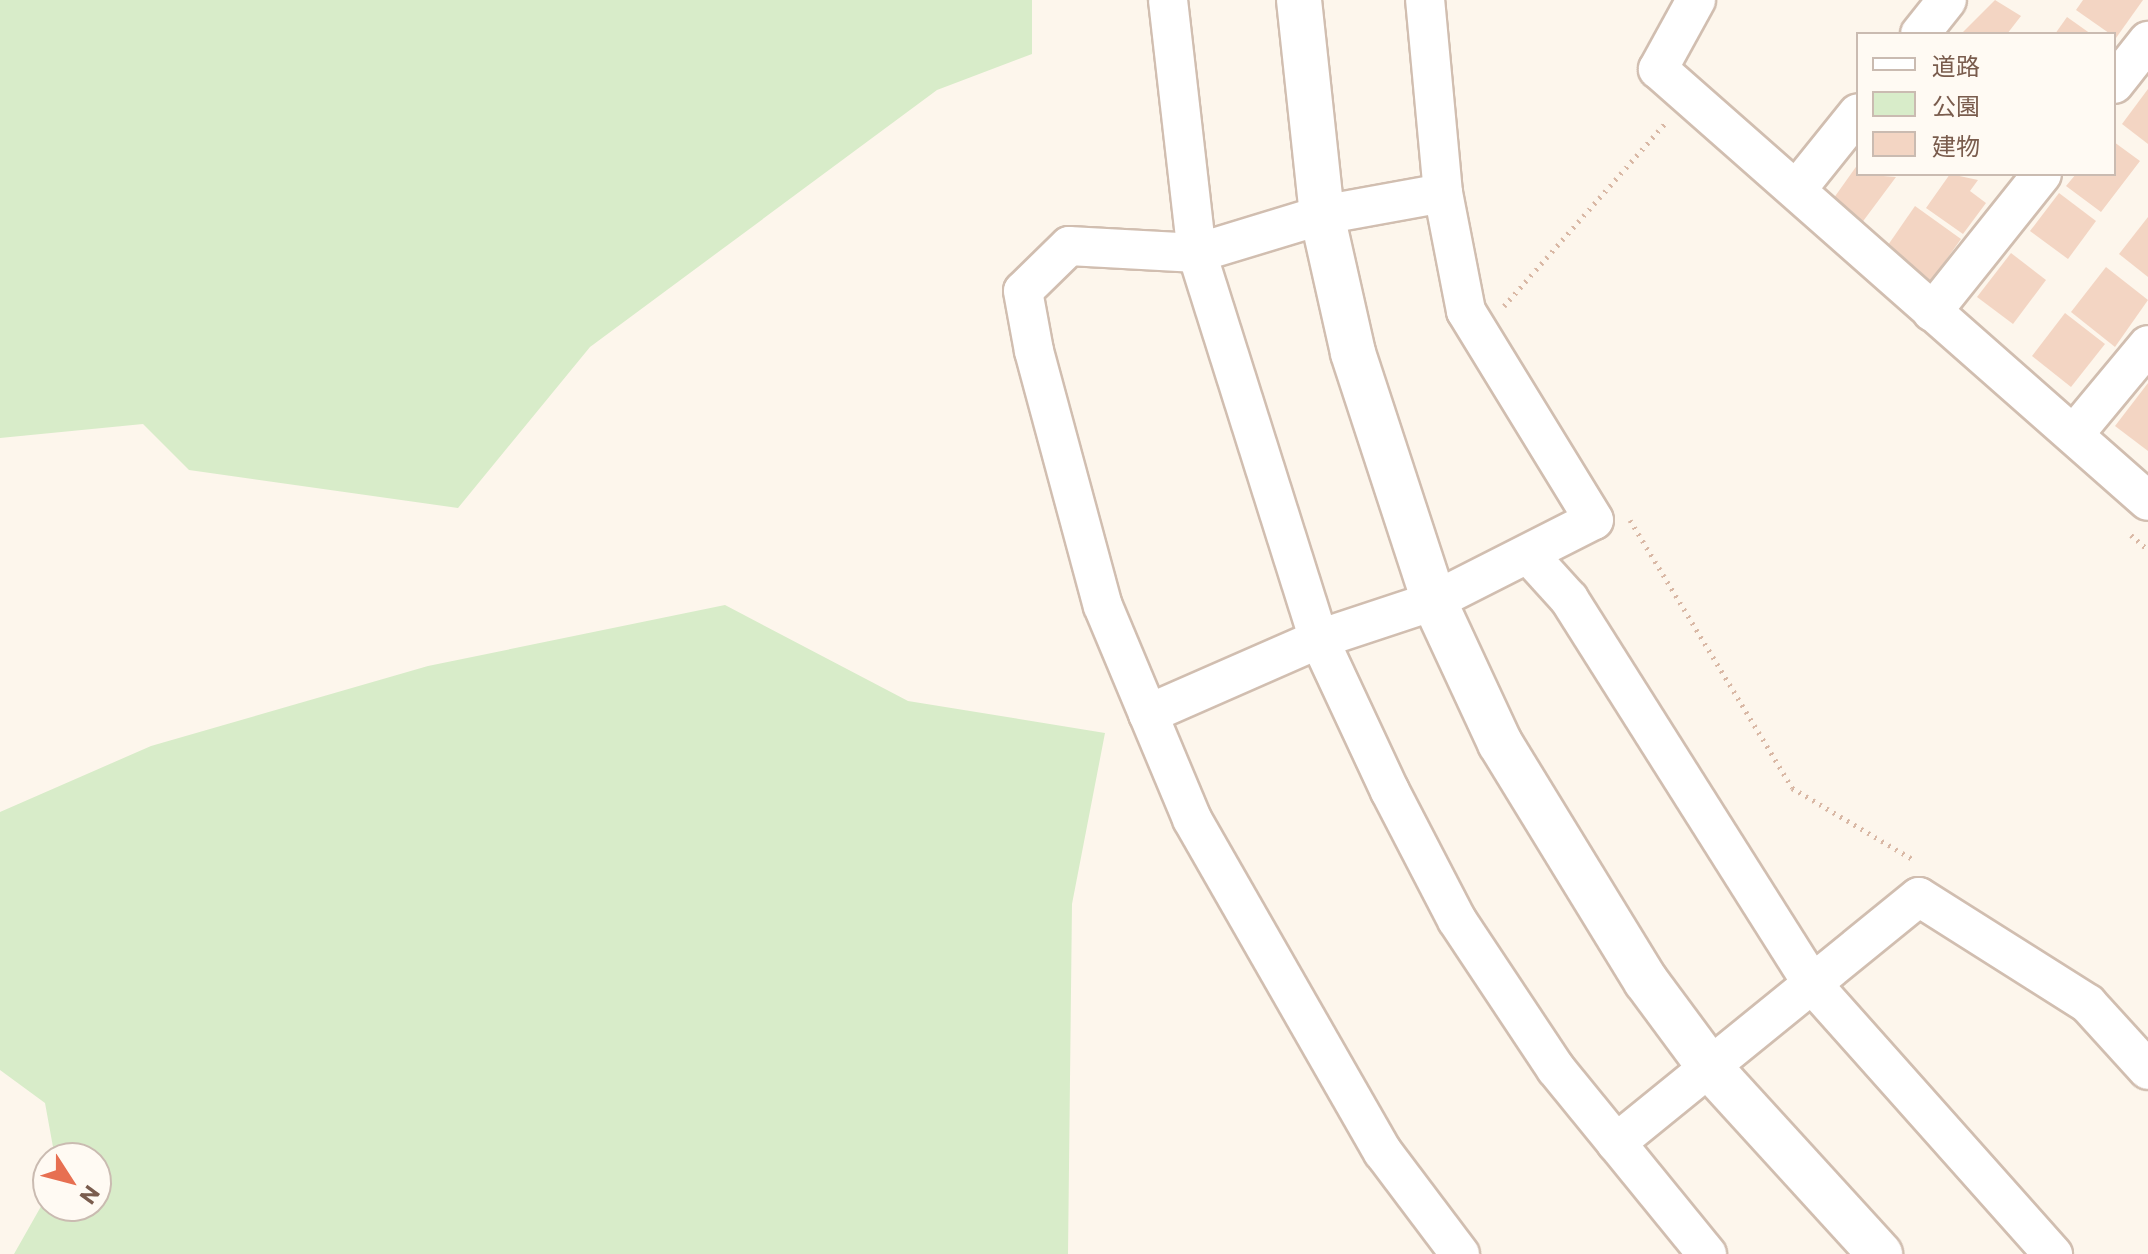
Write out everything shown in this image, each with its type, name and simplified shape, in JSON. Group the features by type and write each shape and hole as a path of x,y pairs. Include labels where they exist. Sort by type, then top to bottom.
{"street":[{"path":"1168,0 1197,253 1319,639 1457,920 1556,1069 1707,1254"},
{"path":"1299,0 1322,215 1353,353 1434,601 1500,743 1568,863 1711,1069 1880,1254"},
{"path":"1148,714 1319,639 1434,601 1530,556 1594,520 1466,311 1443,193 1425,0"},
{"path":"1695,0 1658,69 1797,189 1932,312 2075,433 2136,515"},
{"path":"1922,32 1947,0"},
{"path":"2116,81 2148,41"},
{"path":"1797,189 1856,115"},
{"path":"1932,312 2040,176"},
{"path":"1443,193 1322,215 1197,253 1069,246 1023,291 1103,606 1192,819 1367,1125 1460,1254"},
{"path":"2075,433 2148,345"},
{"path":"1530,556 1569,599 1813,985 2053,1254"},
{"path":"1616,1143 1711,1069 1919,897 2088,1004 2148,1070"}],"path":[{"path":"1510,321 1502,308 1666,122 1677,132"},
{"path":"1623,508 1792,788"},
{"path":"2136,515 2148,550"}],"green space":[{"path":"0,0 1032,0 1032,54 937,90 590,347 458,508 189,470 143,424 0,438"},
{"path":"725,605 908,701 1105,733 1072,904 1068,1254 14,1254 32,1222 112,1222 112,1142 52,1142 45,1103 0,1070 0,812 151,746 428,666"}],"building":[{"path":"1995,0 2021,16 2009,32 1963,32"},
{"path":"2083,0 2143,0 2116,38 2116,32 2107,32 2076,10"},
{"path":"2067,17 2088,32 2056,32"},
{"path":"2148,89 2148,144 2122,124"},
{"path":"2116,143 2140,161 2101,212 2066,186 2074,176 2116,176"},
{"path":"1856,167 1856,176 1896,177 1861,224 1831,202"},
{"path":"1949,176 1978,180 1970,191 1986,203 1963,234 1926,208"},
{"path":"2059,193 2096,221 2068,259 2030,231"},
{"path":"1915,206 1961,239 1931,281 1886,248"},
{"path":"2148,217 2148,277 2119,254"},
{"path":"2011,253 2046,280 2013,324 1977,297"},
{"path":"2106,267 2148,300 2115,347 2071,312"},
{"path":"2065,313 2105,344 2071,387 2032,356"},
{"path":"2148,383 2148,451 2115,426"}]}
